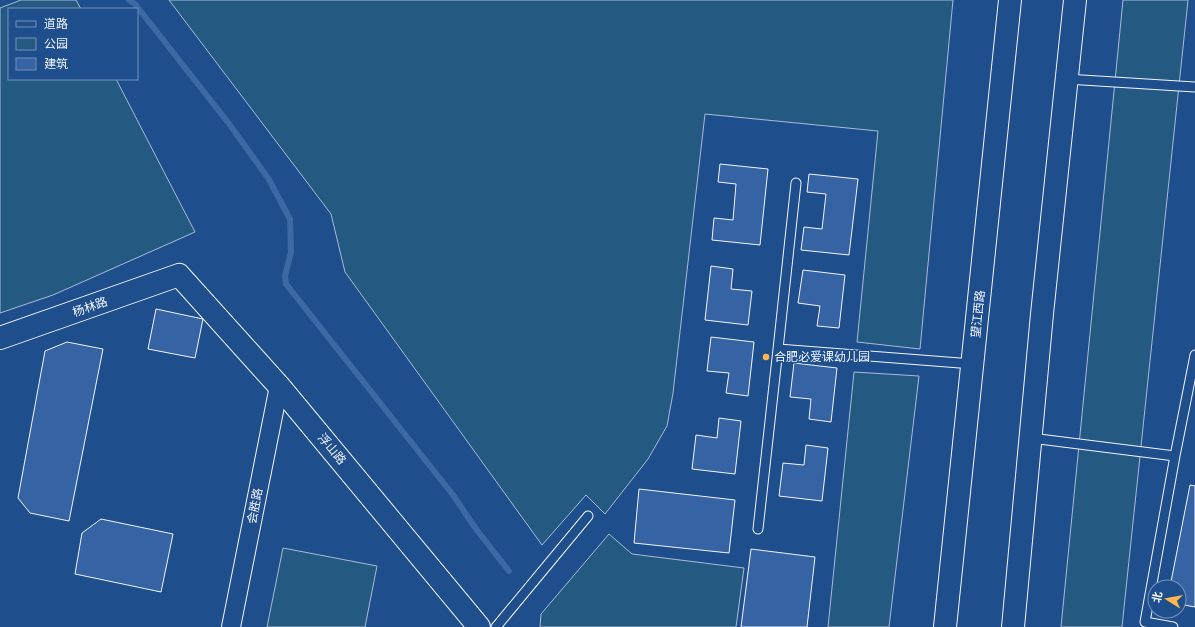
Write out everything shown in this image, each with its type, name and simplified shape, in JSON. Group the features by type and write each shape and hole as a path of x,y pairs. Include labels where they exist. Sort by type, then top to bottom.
{"main road":[{"name":"望江西路","path":"945,627 1010,0"},
{"path":"1013,627 1075,0"},
{"name":"杨林路","path":"0,338 180,275"},
{"name":"浮山路","path":"180,275 279,386 479,627"}],"street":[{"name":"会胜路","path":"231,627 279,386"}],"lane":[{"path":"1066,79 1195,87"},
{"path":"758,529 796,183"},
{"path":"778,349 972,364"},
{"path":"1173,627 1145,622 1195,355"},
{"path":"1031,438 1176,456"},
{"path":"496,627 588,516"}],"green space":[{"path":"21,0 76,0 80,8 8,8 8,80 117,80 195,232 53,295 0,313 0,8"},
{"path":"169,0 953,0 920,349 857,342 878,131 705,114 673,393 667,426 648,459 605,514 586,495 542,545 345,272 331,214"},
{"path":"1123,0 1188,0 1122,627 1061,627"},
{"path":"854,372 919,376 889,627 828,627"},
{"path":"609,534 632,554 744,568 736,627 540,627 541,614"},
{"path":"283,548 377,566 365,627 267,627"}],"building":[{"path":"720,164 768,169 760,245 712,240 714,218 733,220 736,184 718,182"},
{"path":"809,174 858,179 849,255 801,250 804,227 822,229 826,194 807,192"},
{"path":"711,266 733,269 731,289 752,291 748,325 705,320"},
{"path":"803,270 845,275 839,328 817,326 820,306 798,303"},
{"path":"156,309 203,319 195,358 148,349"},
{"path":"711,337 754,342 748,396 726,393 729,373 707,371"},
{"path":"67,342 103,349 69,521 30,513 18,498 45,351"},
{"path":"794,363 837,368 831,422 809,419 811,399 790,397"},
{"path":"719,418 741,421 735,474 692,469 696,435 717,438"},
{"path":"806,445 828,448 822,501 779,496 783,463 804,465"},
{"path":"1190,485 1195,486 1195,607 1187,606 1187,579 1172,579"},
{"path":"639,489 735,500 729,553 634,543"},
{"path":"101,519 173,534 161,592 75,574 82,533"},
{"path":"751,549 815,557 807,627 741,627"}],"waterway":[{"path":"129,0 135,4 230,125 268,178 290,219 291,252 285,276 286,284 453,495 476,529 509,571"}],"place":[{"name":"合肥必爱课幼儿园","path":"766,357"}]}
